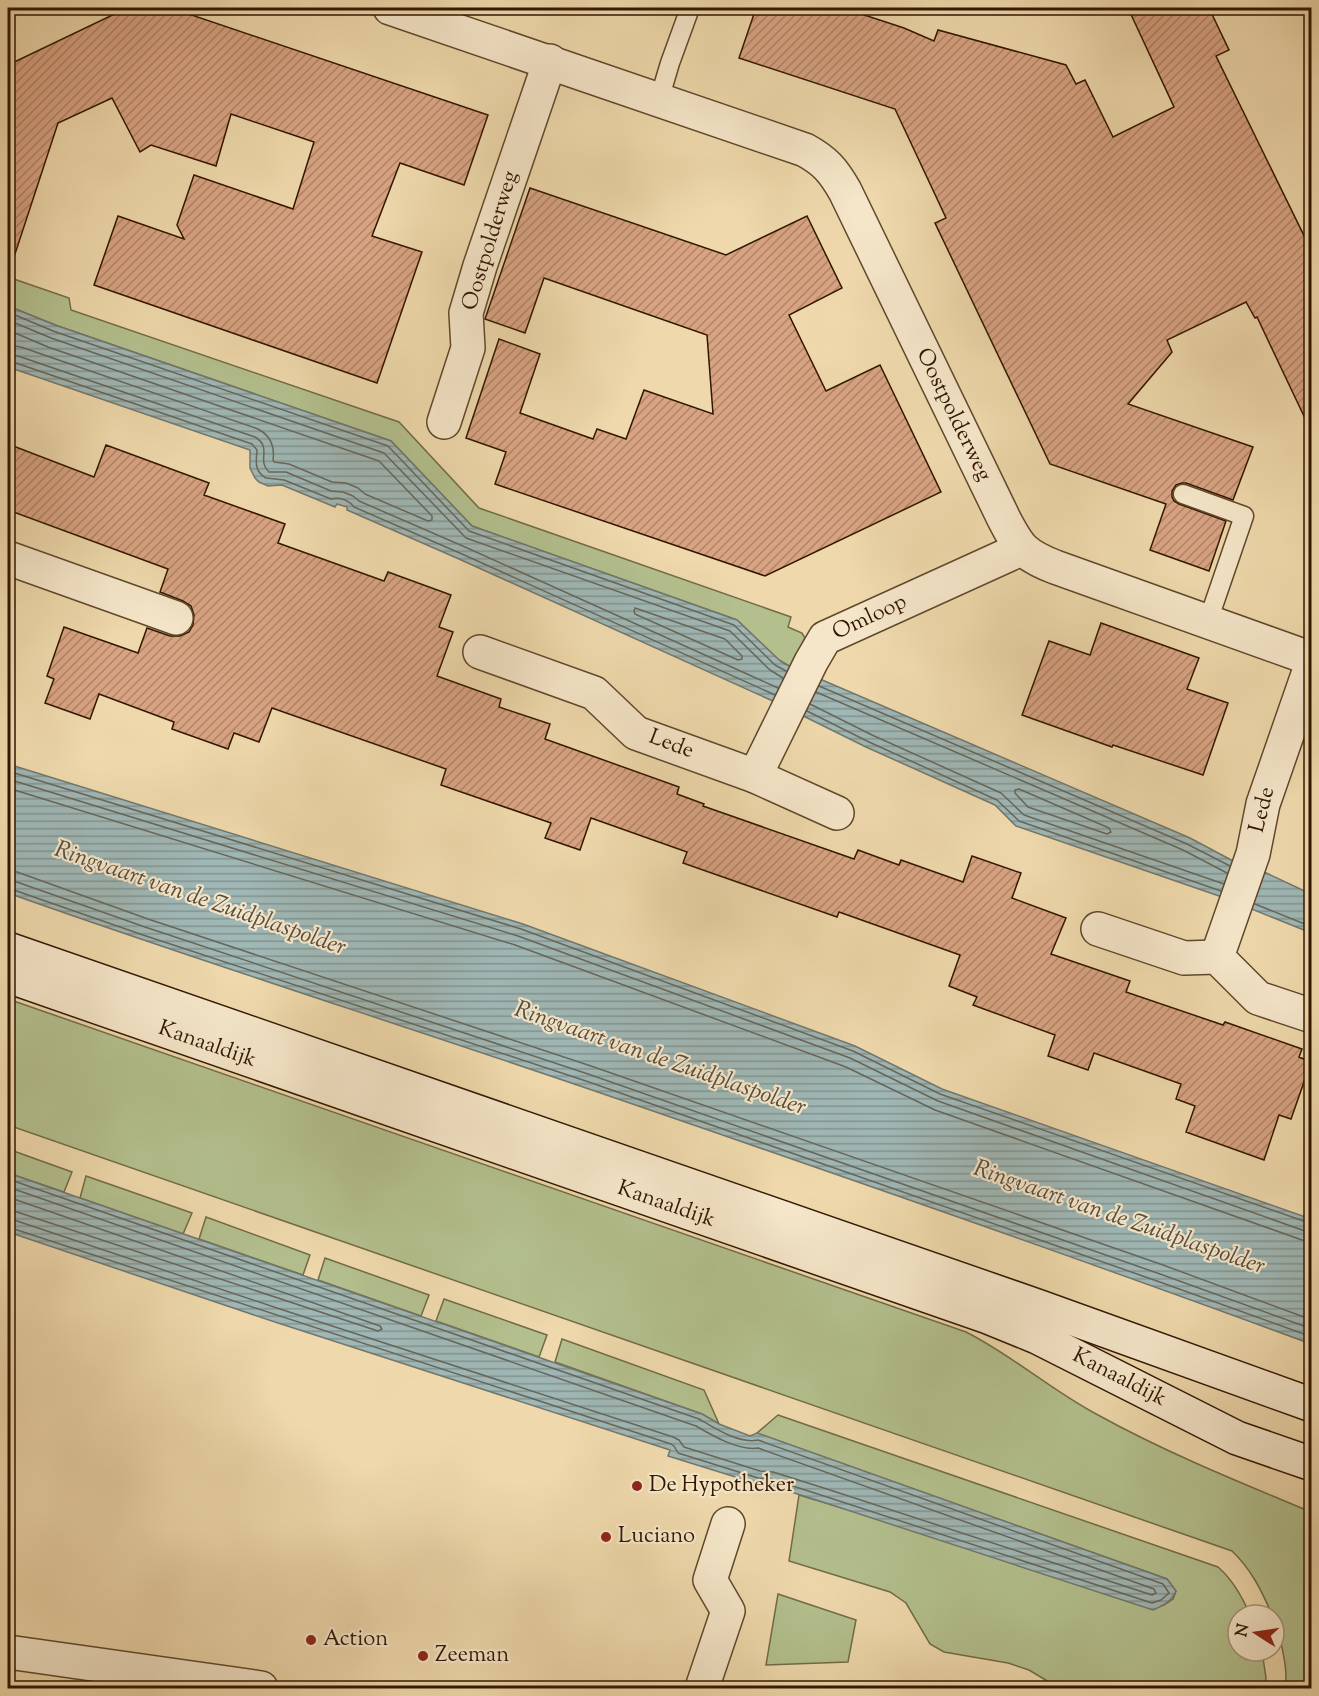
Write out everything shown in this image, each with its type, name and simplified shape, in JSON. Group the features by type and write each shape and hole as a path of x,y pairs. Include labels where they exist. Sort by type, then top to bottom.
{"street":[{"name":"Oostpolderweg","path":"390,8 550,61 805,150 818,157 830,166 845,191 986,484 1012,535 1022,549 1038,561 1208,621 1311,661"},
{"name":"Oostpolderweg","path":"444,422 468,348 466,313 477,275 550,61"},
{"name":"Omloop","path":"755,776 825,638 1022,549"},
{"path":"8,558 176,618"},
{"name":"Lede","path":"480,652 594,693 636,733 755,776 837,813"},
{"name":"Lede","path":"1217,957 1253,854 1263,804 1311,661"},
{"path":"1098,929 1184,958 1217,957 1258,998 1311,1016"},
{"name":"Kanaaldijk","path":"8,950 1040,1307 1311,1405"},
{"name":"Kanaaldijk","path":"8,976 988,1317 1036,1337 1237,1438 1311,1464"},
{"path":"702,1689 728,1611 710,1580 728,1524"},
{"path":"8,1652 261,1689"}],"lane":[{"path":"659,100 690,8"},
{"path":"1183,494 1244,516 1208,621"}],"green space":[{"path":"8,277 69,298 71,310 399,422 479,508 791,617 788,627 802,633 805,638 791,667 779,660 737,620 472,526 391,441 55,325 8,306"},
{"path":"8,999 966,1332 1000,1351 1064,1395 1124,1429 1311,1512 1311,1688 1285,1688 1286,1603 1266,1603 1250,1573 1232,1551 8,1125"},
{"path":"8,1149 72,1172 64,1192 8,1173"},
{"path":"86,1176 192,1213 183,1234 80,1198"},
{"path":"206,1217 310,1255 303,1275 199,1239"},
{"path":"325,1258 429,1295 421,1316 318,1280"},
{"path":"444,1299 547,1335 539,1357 436,1321"},
{"path":"562,1339 704,1390 719,1424 702,1414 555,1362"},
{"path":"778,1415 1218,1567 1237,1589 1245,1603 1226,1603 1226,1663 1264,1663 1266,1678 1264,1688 1059,1688 1029,1670 1008,1663 944,1652 930,1644 906,1603 890,1592 789,1561 799,1495 1164,1605 1173,1599 1176,1591 1167,1579 757,1433"},
{"path":"778,1594 856,1620 848,1662 766,1665"}],"water":[{"path":"8,306 55,325 391,441 472,526 737,620 785,664 1190,838 1235,862 1262,871 1311,894 1311,933 1222,897 1016,826 995,805 866,747 775,702 347,510 347,507 337,504 335,507 282,485 268,486 259,482 250,468 250,450 8,367"},
{"name":"Ringvaart van de Zuidplaspolder","path":"8,764 523,924 855,1046 942,1089 1311,1219 1311,1344 768,1150 8,893"},
{"path":"8,1173 702,1414 719,1424 750,1436 757,1433 1167,1579 1176,1591 1167,1603 1153,1610 826,1503 668,1456 670,1450 275,1322 8,1232"}],"building":[{"path":"127,8 171,8 488,115 464,185 400,163 372,236 422,252 377,383 94,285 118,216 184,239 177,225 194,175 293,209 314,142 231,114 216,166 151,145 140,152 112,98 58,123 15,254 8,253 8,65"},
{"path":"756,8 843,8 904,28 934,41 938,30 1066,65 1076,84 1085,80 1113,137 1174,107 1128,8 1209,8 1229,50 1216,56 1311,250 1311,431 1257,317 1255,318 1246,302 1167,340 1172,352 1128,404 1253,447 1233,500 1186,483 1176,485 1172,491 1174,501 1179,504 1226,521 1209,571 1150,550 1166,504 1050,464 935,223 946,218 895,109 739,58"},
{"path":"530,188 726,255 807,216 842,288 789,315 826,391 880,365 941,492 765,576 495,484 506,452 466,438 499,339 540,354 520,413 593,439 597,429 626,439 644,390 713,414 707,335 544,278 525,333 485,319"},
{"path":"8,444 94,477 106,445 209,483 204,495 285,524 278,543 384,581 388,572 451,595 439,627 453,632 437,676 501,699 499,707 550,724 545,739 679,787 677,794 704,804 703,806 854,859 858,850 899,865 901,860 963,882 972,856 1021,873 1012,898 1066,918 1051,954 1130,981 1126,992 1223,1025 1225,1022 1302,1049 1299,1057 1311,1062 1291,1119 1279,1115 1264,1160 1186,1132 1195,1106 1176,1099 1181,1084 1094,1053 1088,1070 1048,1056 1055,1035 973,1005 977,997 949,986 960,955 839,912 837,917 683,863 687,852 591,818 580,850 545,838 551,823 441,785 446,769 272,708 259,742 234,733 228,749 172,729 174,722 99,694 90,719 45,703 54,679 47,676 64,627 138,653 147,628 170,636 180,636 189,632 193,625 194,615 191,606 160,592 168,569 8,510"},
{"path":"1101,623 1199,658 1187,689 1228,703 1203,775 1113,745 1112,747 1022,715 1049,641 1090,655"}],"place":[{"name":"De Hypotheker","path":"637,1486"},
{"name":"Luciano","path":"606,1537"},
{"name":"Action","path":"311,1640"},
{"name":"Zeeman","path":"423,1656"}]}
